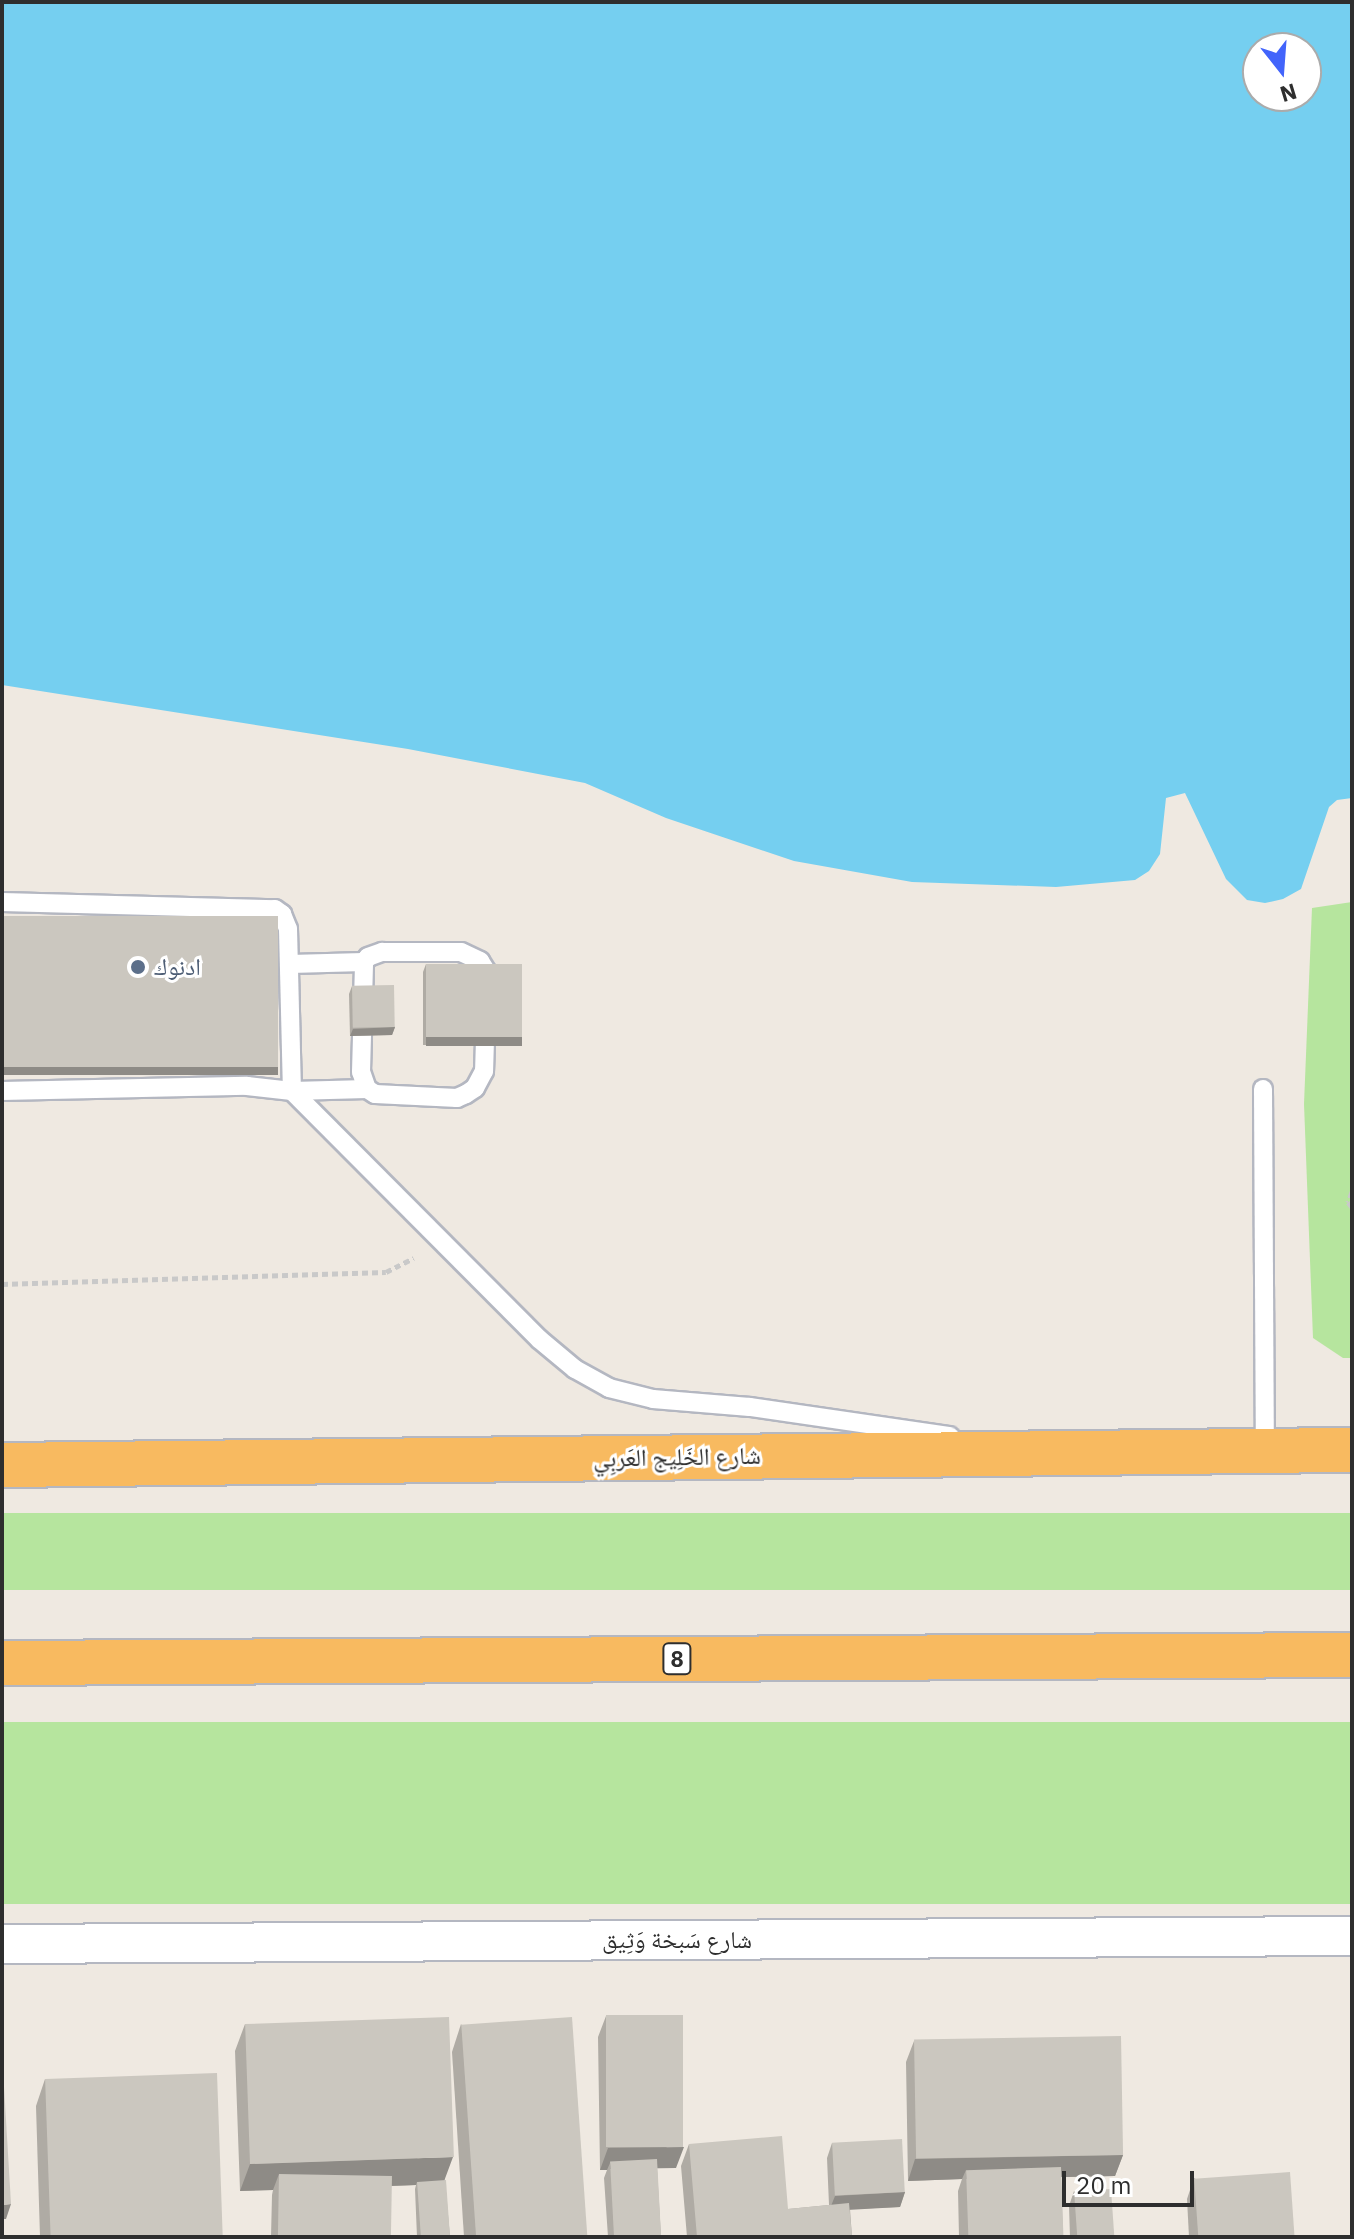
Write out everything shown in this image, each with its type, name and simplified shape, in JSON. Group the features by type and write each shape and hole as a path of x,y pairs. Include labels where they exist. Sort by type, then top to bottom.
{"highway":[{"name":"شارع الخَلِيج العَربِي","path":"2,1465 1352,1450"},
{"name":"8","path":"2,1663 1352,1655"}],"street":[{"name":"شارع سَبخة وَثِيق","path":"2,1944 1352,1936"}],"lane":[{"path":"2,902 275,909 287,921 292,1091 539,1339 575,1369 609,1388 653,1399 750,1407 1063,1453"},
{"path":"2,1091 247,1086 292,1091 367,1089 375,1094 457,1098 475,1088 484,1071 488,986 487,972 480,961 461,952 375,953 364,962 290,964"},
{"path":"364,962 361,1072 367,1089"},
{"path":"1263,1089 1265,1451"}],"path":[{"path":"1352,1192 1348,1202 1352,1207"},
{"path":"2,1284 386,1272 421,1254"}],"green space":[{"path":"1352,902 1352,1358 1343,1358 1313,1338 1304,1104 1312,908"},
{"path":"2,1513 1352,1513 1352,1590 2,1590"},
{"path":"2,1722 1352,1722 1352,1904 2,1904"}],"water":[{"path":"2,2 1352,2 1352,798 1337,800 1329,807 1301,889 1283,899 1265,903 1247,900 1226,879 1185,793 1166,798 1160,854 1149,871 1135,880 1056,887 912,882 794,861 666,818 585,783 408,749 2,685"}],"building":[{"path":"2,916 278,916 278,1067 2,1067"},
{"path":"426,964 522,964 522,1037 426,1037"},
{"path":"394,985 395,1027 353,1028 352,986"},
{"path":"606,2015 683,2015 683,2147 606,2147"},
{"path":"449,2017 454,2157 250,2164 245,2024"},
{"path":"572,2017 587,2237 476,2237 461,2025"},
{"path":"1121,2036 1123,2155 916,2159 914,2040"},
{"path":"2,2053 11,2204 2,2205"},
{"path":"217,2073 223,2237 51,2237 45,2079"},
{"path":"782,2136 788,2209 849,2203 852,2237 697,2237 689,2144"},
{"path":"902,2139 905,2192 835,2196 832,2143"},
{"path":"657,2159 661,2237 614,2237 610,2161"},
{"path":"1061,2167 1063,2237 968,2237 966,2170"},
{"path":"1290,2172 1295,2237 1198,2237 1194,2179"},
{"path":"279,2174 392,2176 391,2237 278,2237"},
{"path":"446,2180 450,2237 421,2237 417,2182"},
{"path":"1111,2189 1114,2237 1077,2237 1074,2192"}],"place":[{"name":"ادنوك","path":"138,967"}]}
